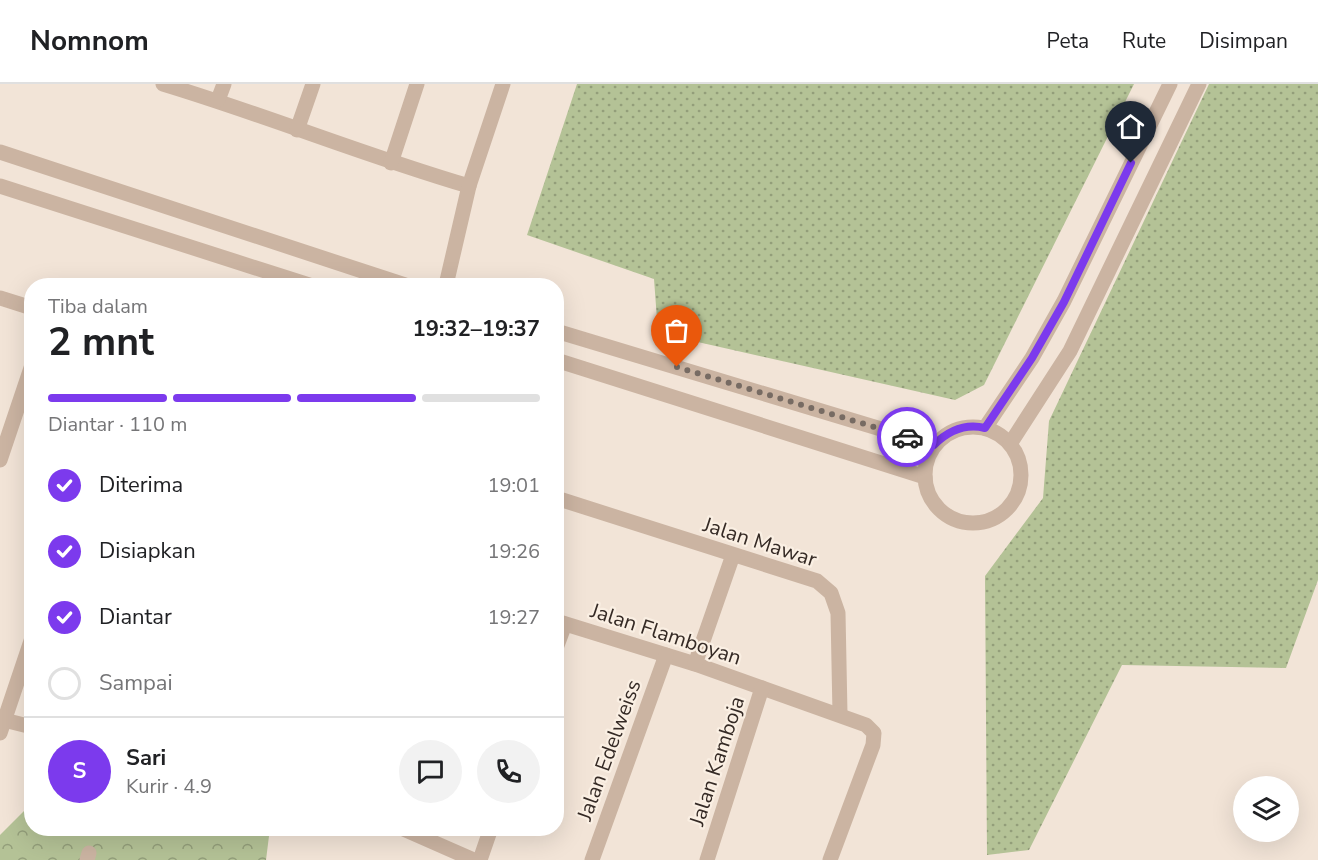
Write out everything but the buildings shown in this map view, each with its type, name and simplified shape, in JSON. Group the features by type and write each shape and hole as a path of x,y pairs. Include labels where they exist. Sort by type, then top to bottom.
{"street":[{"path":"163,84 218,100 391,163 469,186"},
{"path":"218,100 224,84"},
{"path":"297,130 313,84"},
{"path":"391,163 417,84"},
{"path":"448,278 469,186 503,84"},
{"path":"985,428 1032,358 1064,302 1170,84"},
{"path":"1010,444 1070,351 1199,84"},
{"path":"0,152 384,278"},
{"path":"0,186 287,278"},
{"path":"0,298 24,306"},
{"path":"564,333 934,445"},
{"path":"564,363 925,477"},
{"path":"0,460 24,389"},
{"path":"966,426 985,428 1002,436 1010,444 1021,468 1021,480 1011,504 992,519 967,523 944,513 928,494 925,477 928,456 934,445 954,430 966,426"},
{"name":"Jalan Mawar","path":"564,501 817,581 831,593 838,613 840,714"},
{"path":"694,664 733,555"},
{"name":"Jalan Flamboyan","path":"564,623 762,688"},
{"name":"Jalan Edelweiss","path":"592,860 666,655"},
{"path":"24,662 2,727 24,727"},
{"name":"Jalan Kamboja","path":"707,860 762,688 840,714 866,725 874,733 873,745 830,860"},
{"path":"419,836 474,860"},
{"path":"480,860 488,836"}],"green space":[{"path":"577,84 1134,84 984,385 955,400 658,333 654,279 527,235"},
{"path":"1209,84 1318,84 1318,580 1286,668 1122,665 1029,850 987,855 985,576 1043,498 1049,421"},
{"path":"24,811 24,836 269,836 266,860 0,860 0,835"}],"way so far":[{"path":"677,367 907,437"}],"route":[{"path":"907,437 934,445 954,430 966,426 985,428 1032,358 1064,302 1131,163"}]}
